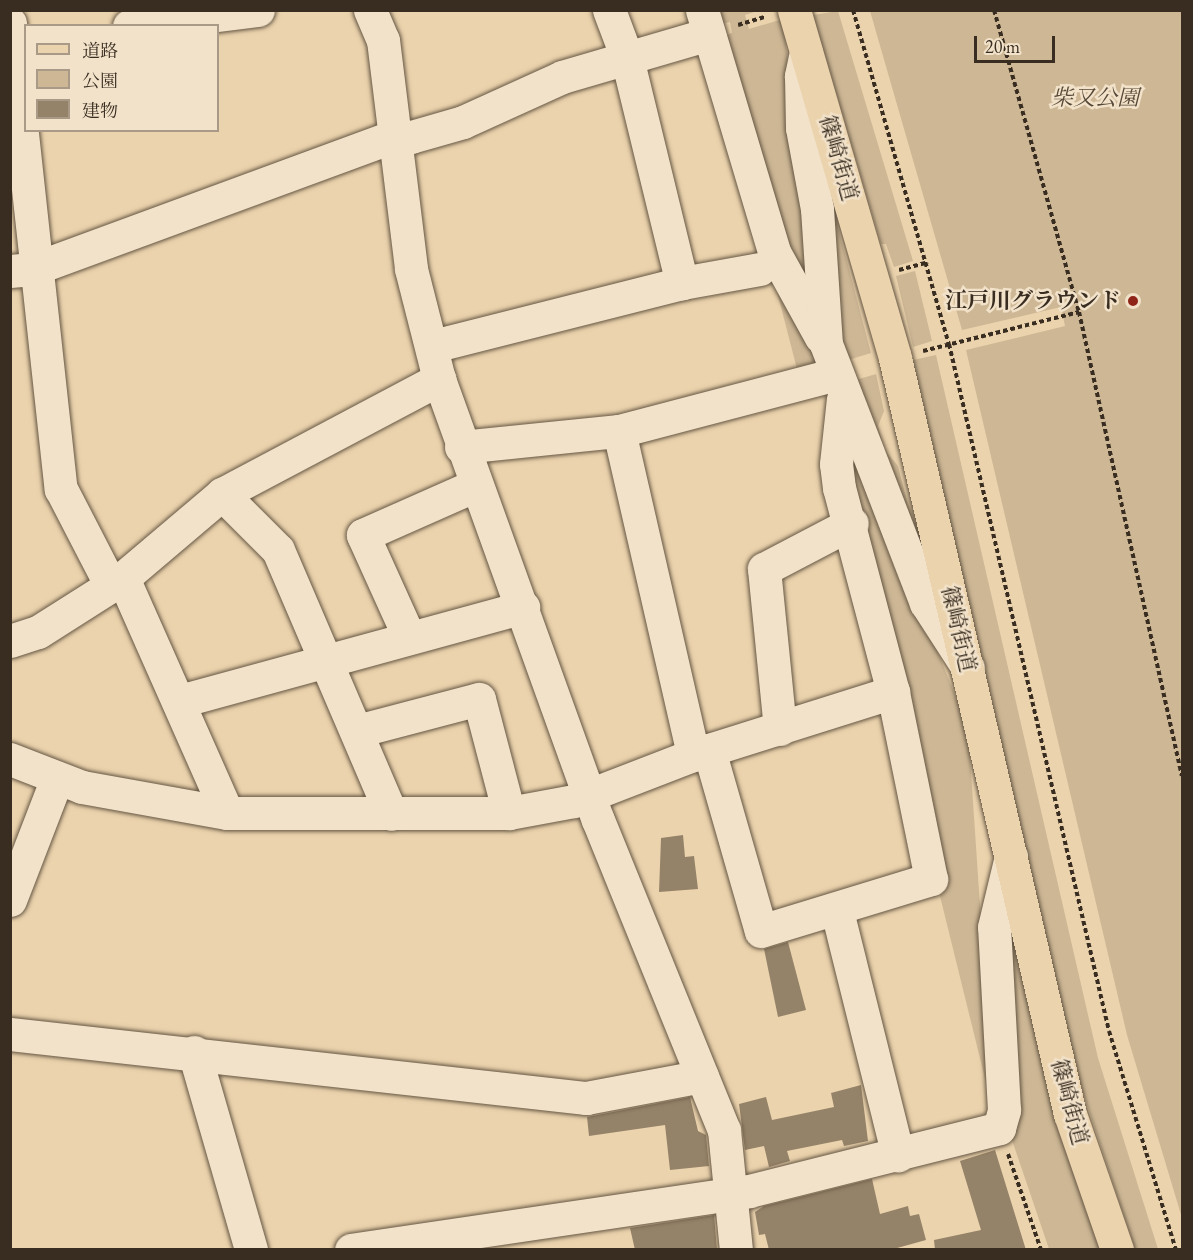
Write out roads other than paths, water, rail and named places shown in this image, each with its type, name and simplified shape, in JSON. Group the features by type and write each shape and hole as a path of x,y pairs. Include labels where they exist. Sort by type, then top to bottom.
{"main road":[{"name":"篠崎街道","path":"794,10 895,358 1070,1114 1117,1250"}],"street":[{"path":"145,24 258,10"},
{"path":"370,10 383,40 411,269 433,346 439,379 461,447 591,793 724,1130 736,1250"},
{"path":"609,10 627,58 682,283"},
{"path":"22,270 394,136 411,137 463,122 562,77 627,58 706,22 774,252 835,372 926,603 969,671"},
{"path":"15,32 22,270 61,489 117,582 180,701 227,813"},
{"path":"619,431 701,752 760,931 837,910 931,879 893,692 836,464 835,372 818,209 802,128 801,76 807,50"},
{"path":"433,346 682,283 760,269"},
{"path":"461,447 619,431 835,372"},
{"path":"10,641 38,632 117,582 222,494 439,379"},
{"path":"409,637 363,535 476,485"},
{"path":"222,494 278,550 391,814"},
{"path":"780,729 764,569 852,523"},
{"path":"180,701 523,607"},
{"path":"10,759 82,788 227,813 509,813 591,793 701,752 893,692"},
{"path":"357,731 479,699 509,813"},
{"path":"10,900 57,778"},
{"path":"351,1250 731,1193 898,1155 999,1128 1004,1121 994,927 1011,856"},
{"path":"837,910 898,1155"},
{"path":"10,1034 194,1052 586,1098 702,1076"},
{"path":"194,1052 251,1250"}],"place":[{"name":"江戸川グラウンド","path":"1133,301"}],"park label":[{"name":"柴又公園","path":"1095,98"}]}
